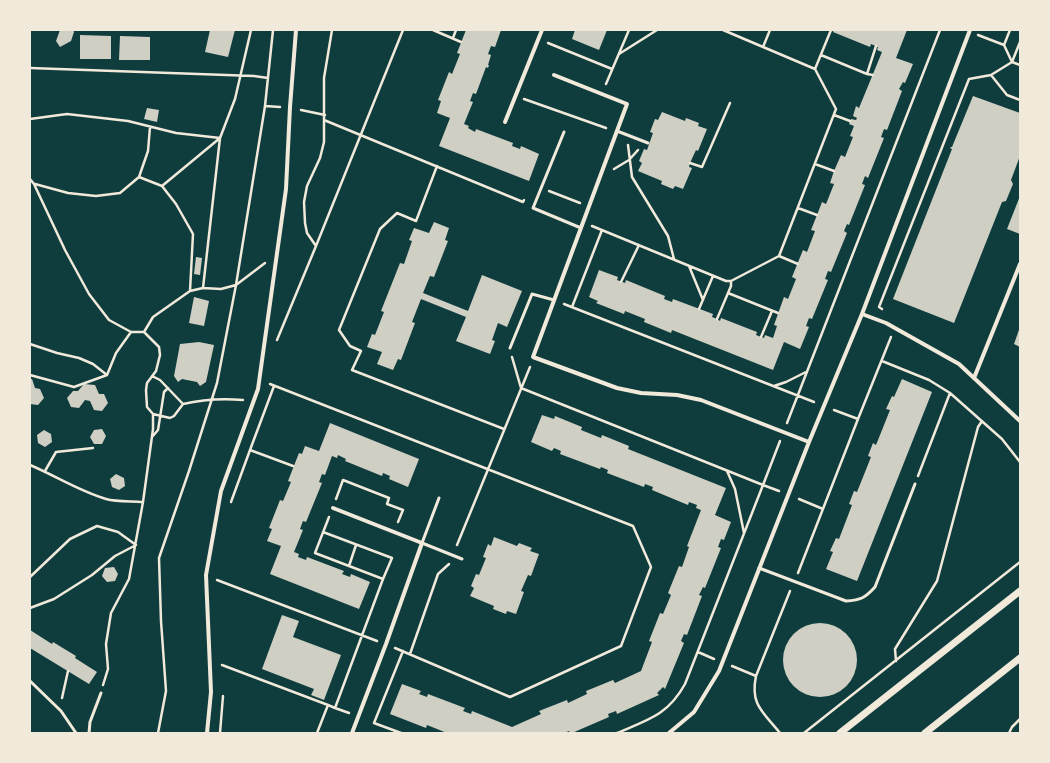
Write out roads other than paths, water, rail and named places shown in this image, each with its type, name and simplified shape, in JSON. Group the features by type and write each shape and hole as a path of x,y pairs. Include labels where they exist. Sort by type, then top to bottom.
{"street":[{"path":"207,733 211,692 206,575 221,491 254,401 260,380 286,189 296,30"},
{"path":"505,122 542,30"},
{"path":"669,733 694,712 723,662 809,442 862,314 970,31"},
{"path":"554,75 628,104 533,357 617,388 641,393 677,394 701,400 809,442"},
{"path":"974,378 1020,264"},
{"path":"862,314 886,322 959,364 1020,421"},
{"path":"333,508 422,543 352,733"},
{"path":"840,733 1020,591"},
{"path":"925,733 1020,658"}],"lane":[{"path":"617,131 648,143"},
{"path":"564,132 533,208 582,228"},
{"path":"510,348 532,294 554,300"},
{"path":"759,568 846,601 858,600 867,596 875,587 915,484"},
{"path":"439,498 422,543 462,559"},
{"path":"30,681 61,711 76,733"},
{"path":"89,733 90,722 101,693"}]}
